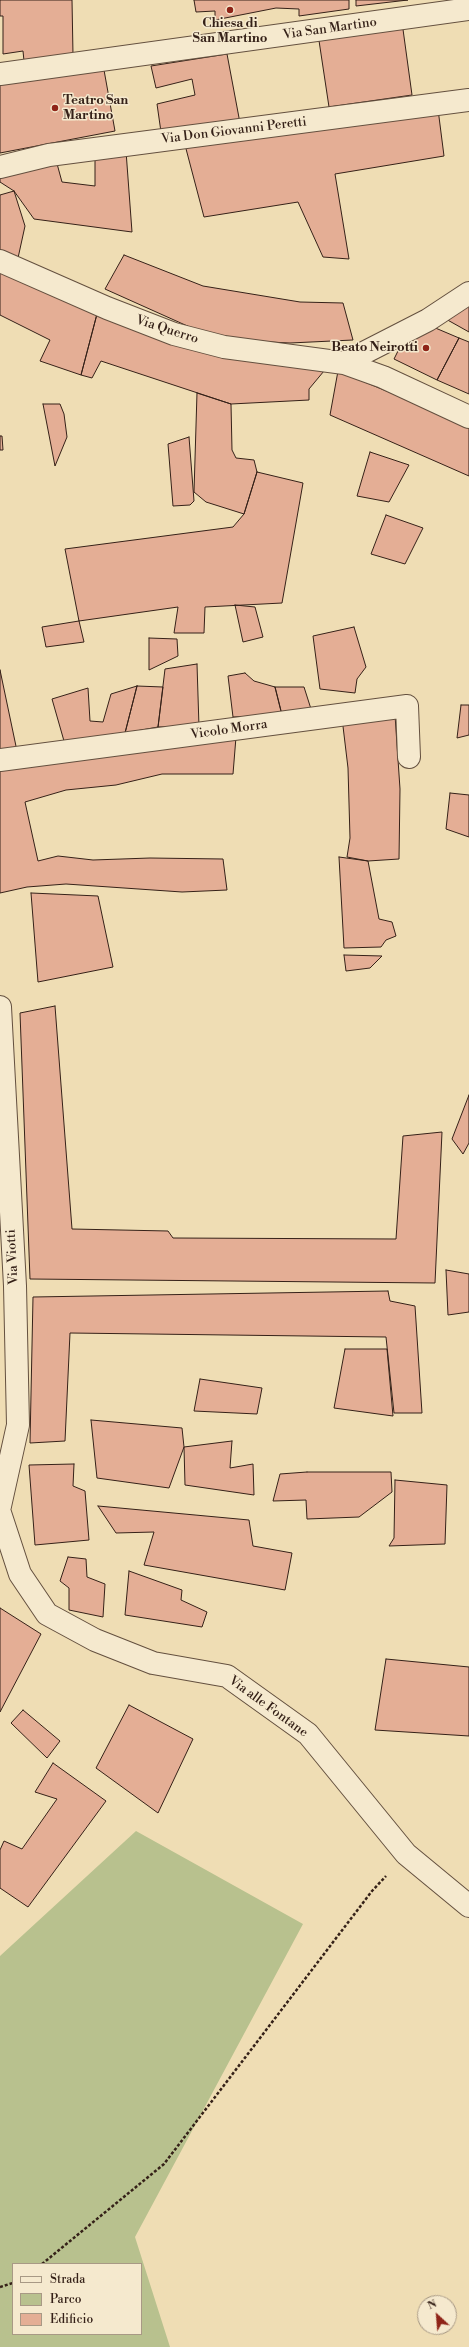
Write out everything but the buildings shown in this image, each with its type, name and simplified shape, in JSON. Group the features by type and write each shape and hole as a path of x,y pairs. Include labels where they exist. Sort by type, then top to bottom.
{"street":[{"name":"Via San Martino","path":"0,74 469,9"},
{"name":"Via Don Giovanni Peretti","path":"0,167 49,155 469,100"},
{"name":"Via Querro","path":"0,261 107,308 174,334 224,347 344,363 383,377 469,417"},
{"path":"344,363 428,320 469,293"},
{"name":"Vicolo Morra","path":"0,760 407,706 409,757"},
{"name":"Via Viotti","path":"0,1007 17,1360 18,1426 4,1472 0,1506"},
{"name":"Via alle Fontane","path":"0,1513 20,1574 47,1614 95,1640 153,1663 227,1676 308,1734 406,1854 469,1906"}],"path":[{"path":"43,2263 164,2164 372,1891 406,1854"},
{"path":"0,2287 12,2283"}],"green space":[{"path":"136,1831 303,1924 135,2237 170,2347 0,2347 0,1956"}],"place":[{"name":"Chiesa di San Martino","path":"230,10"},
{"name":"Teatro San Martino","path":"55,108"},
{"name":"Beato Neirotti","path":"426,348"}]}
